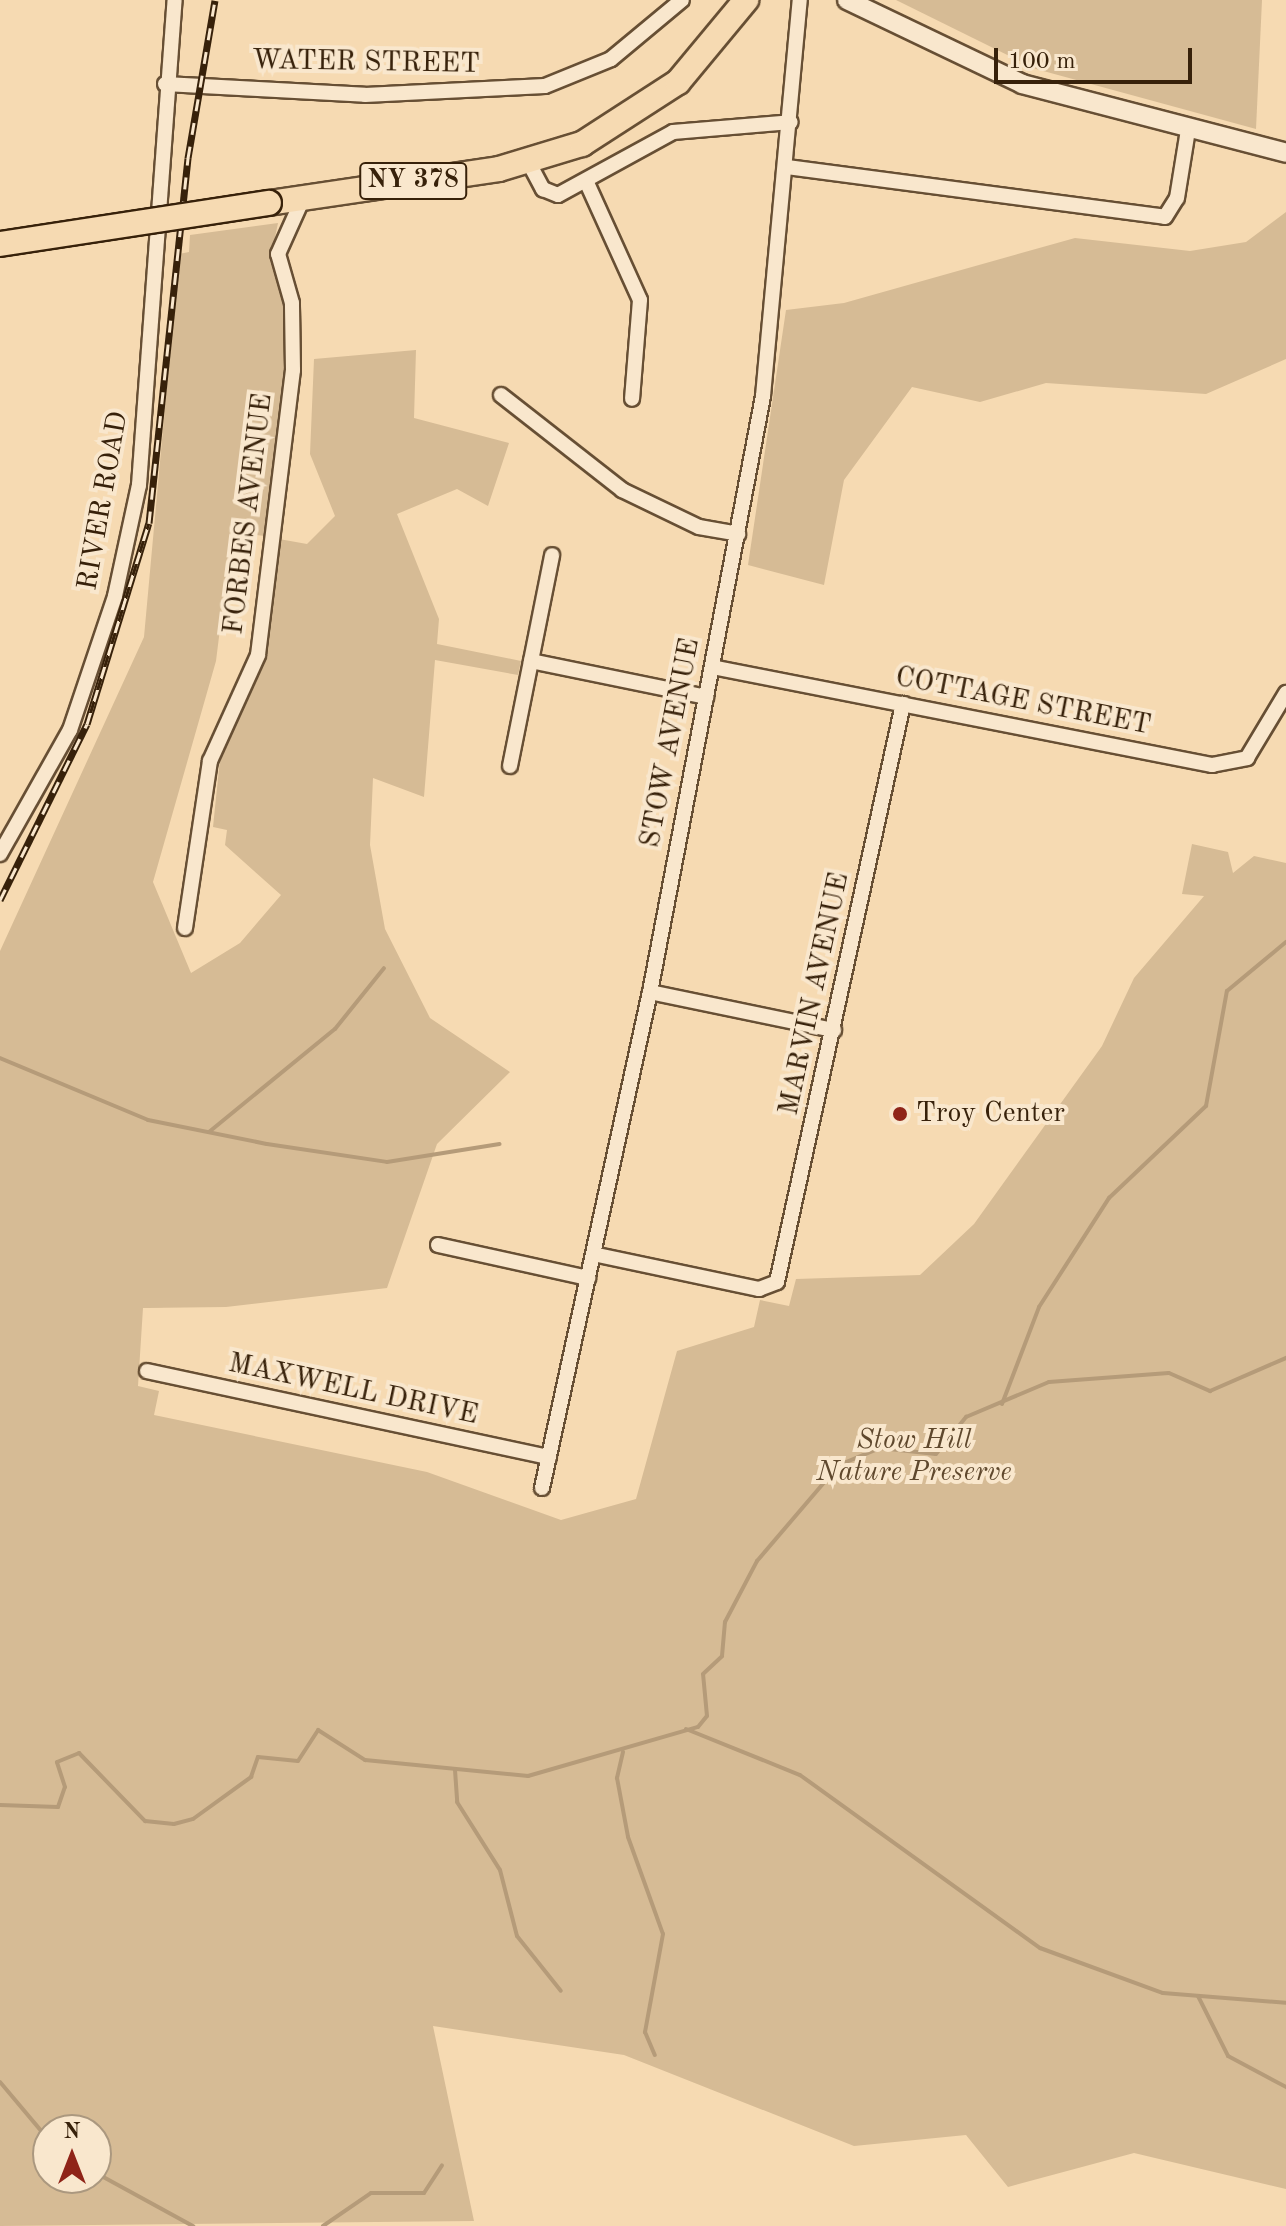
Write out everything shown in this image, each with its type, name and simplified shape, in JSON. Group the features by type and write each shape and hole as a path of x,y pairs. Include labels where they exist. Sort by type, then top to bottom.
{"main road":[{"name":"NY 378","path":"0,244 529,163 607,132 655,101 699,62 746,0"}],"street":[{"name":"RIVER ROAD","path":"0,854 70,730 125,555 144,450 165,84 175,0"},
{"name":"WATER STREET","path":"165,84 365,95 545,86 611,59 682,0"},
{"name":"STOW AVENUE","path":"542,1488 650,992 763,396 787,167 800,0"},
{"path":"847,0 1022,84 1188,130 1286,153"},
{"path":"529,163 549,194 587,183 673,132 791,122"},
{"path":"787,167 1142,217 1173,210 1188,130"},
{"path":"587,183 642,306 632,399"},
{"name":"FORBES AVENUE","path":"185,928 210,761 258,655 293,370 292,303 278,254 303,198"},
{"path":"501,395 622,490 699,527 738,534"},
{"path":"510,766 552,555"},
{"path":"531,661 706,697"},
{"name":"COTTAGE STREET","path":"712,667 1212,765 1247,758 1286,693"},
{"name":"MARVIN AVENUE","path":"593,1254 767,1288 780,1275 903,704"},
{"path":"650,992 834,1030"},
{"path":"438,1245 588,1278"},
{"name":"MAXWELL DRIVE","path":"147,1371 549,1457"}],"green space":[{"path":"896,0 1262,0 1256,129 1036,69"},
{"path":"1286,212 1286,359 1206,394 1046,383 980,402 912,387 844,480 824,585 748,565 786,310 844,303 1075,238 1190,251 1246,242"},
{"name":"Stow Hill Nature Preserve","path":"278,223 272,252 288,303 288,361 265,536 232,532 216,661 153,882 191,973 240,943 281,895 225,845 227,830 213,827 220,759 279,539 307,544 335,516 310,454 314,359 416,350 414,418 509,443 488,506 457,489 397,514 439,619 437,644 521,661 518,675 435,660 424,797 373,778 370,845 385,929 430,1018 510,1072 437,1144 387,1288 226,1307 143,1308 138,1386 159,1391 154,1415 427,1472 561,1520 636,1499 677,1351 754,1327 760,1300 789,1306 796,1279 920,1275 974,1224 1102,1046 1134,978 1204,896 1182,894 1192,844 1228,852 1233,873 1254,856 1286,863 1286,2189 1134,2153 1008,2187 966,2135 854,2146 624,2055 433,2026 474,2221 0,2226 0,951 144,637 179,254 189,252 190,235"}],"waterway":[{"path":"1002,1404 1039,1307 1109,1198 1206,1106 1227,991 1286,942"},
{"path":"209,1132 335,1029 384,968"},
{"path":"0,1058 148,1120 267,1144 387,1162 500,1144"},
{"path":"0,1805 58,1807 65,1787 57,1762 79,1753 145,1821 174,1824 193,1819 251,1777 258,1757 298,1761 318,1730 365,1760 528,1776 698,1727 707,1716 703,1674 722,1656 725,1622 757,1561 839,1465 880,1448 936,1454 966,1417 1049,1382 1169,1373 1210,1391 1286,1358"},
{"path":"686,1729 800,1775 1040,1948 1163,1993 1286,2003"},
{"path":"623,1752 617,1778 628,1837 663,1934 645,2032 655,2055"},
{"path":"455,1770 457,1802 500,1870 517,1936 561,1991"},
{"path":"1198,1996 1228,2056 1286,2087"},
{"path":"0,2082 32,2120"},
{"path":"323,2226 371,2193 424,2193 442,2165"},
{"path":"112,2182 193,2226"}],"railway":[{"path":"0,900 87,724 149,523 188,158 215,0"}],"place":[{"name":"Troy Center","path":"900,1114"}]}
